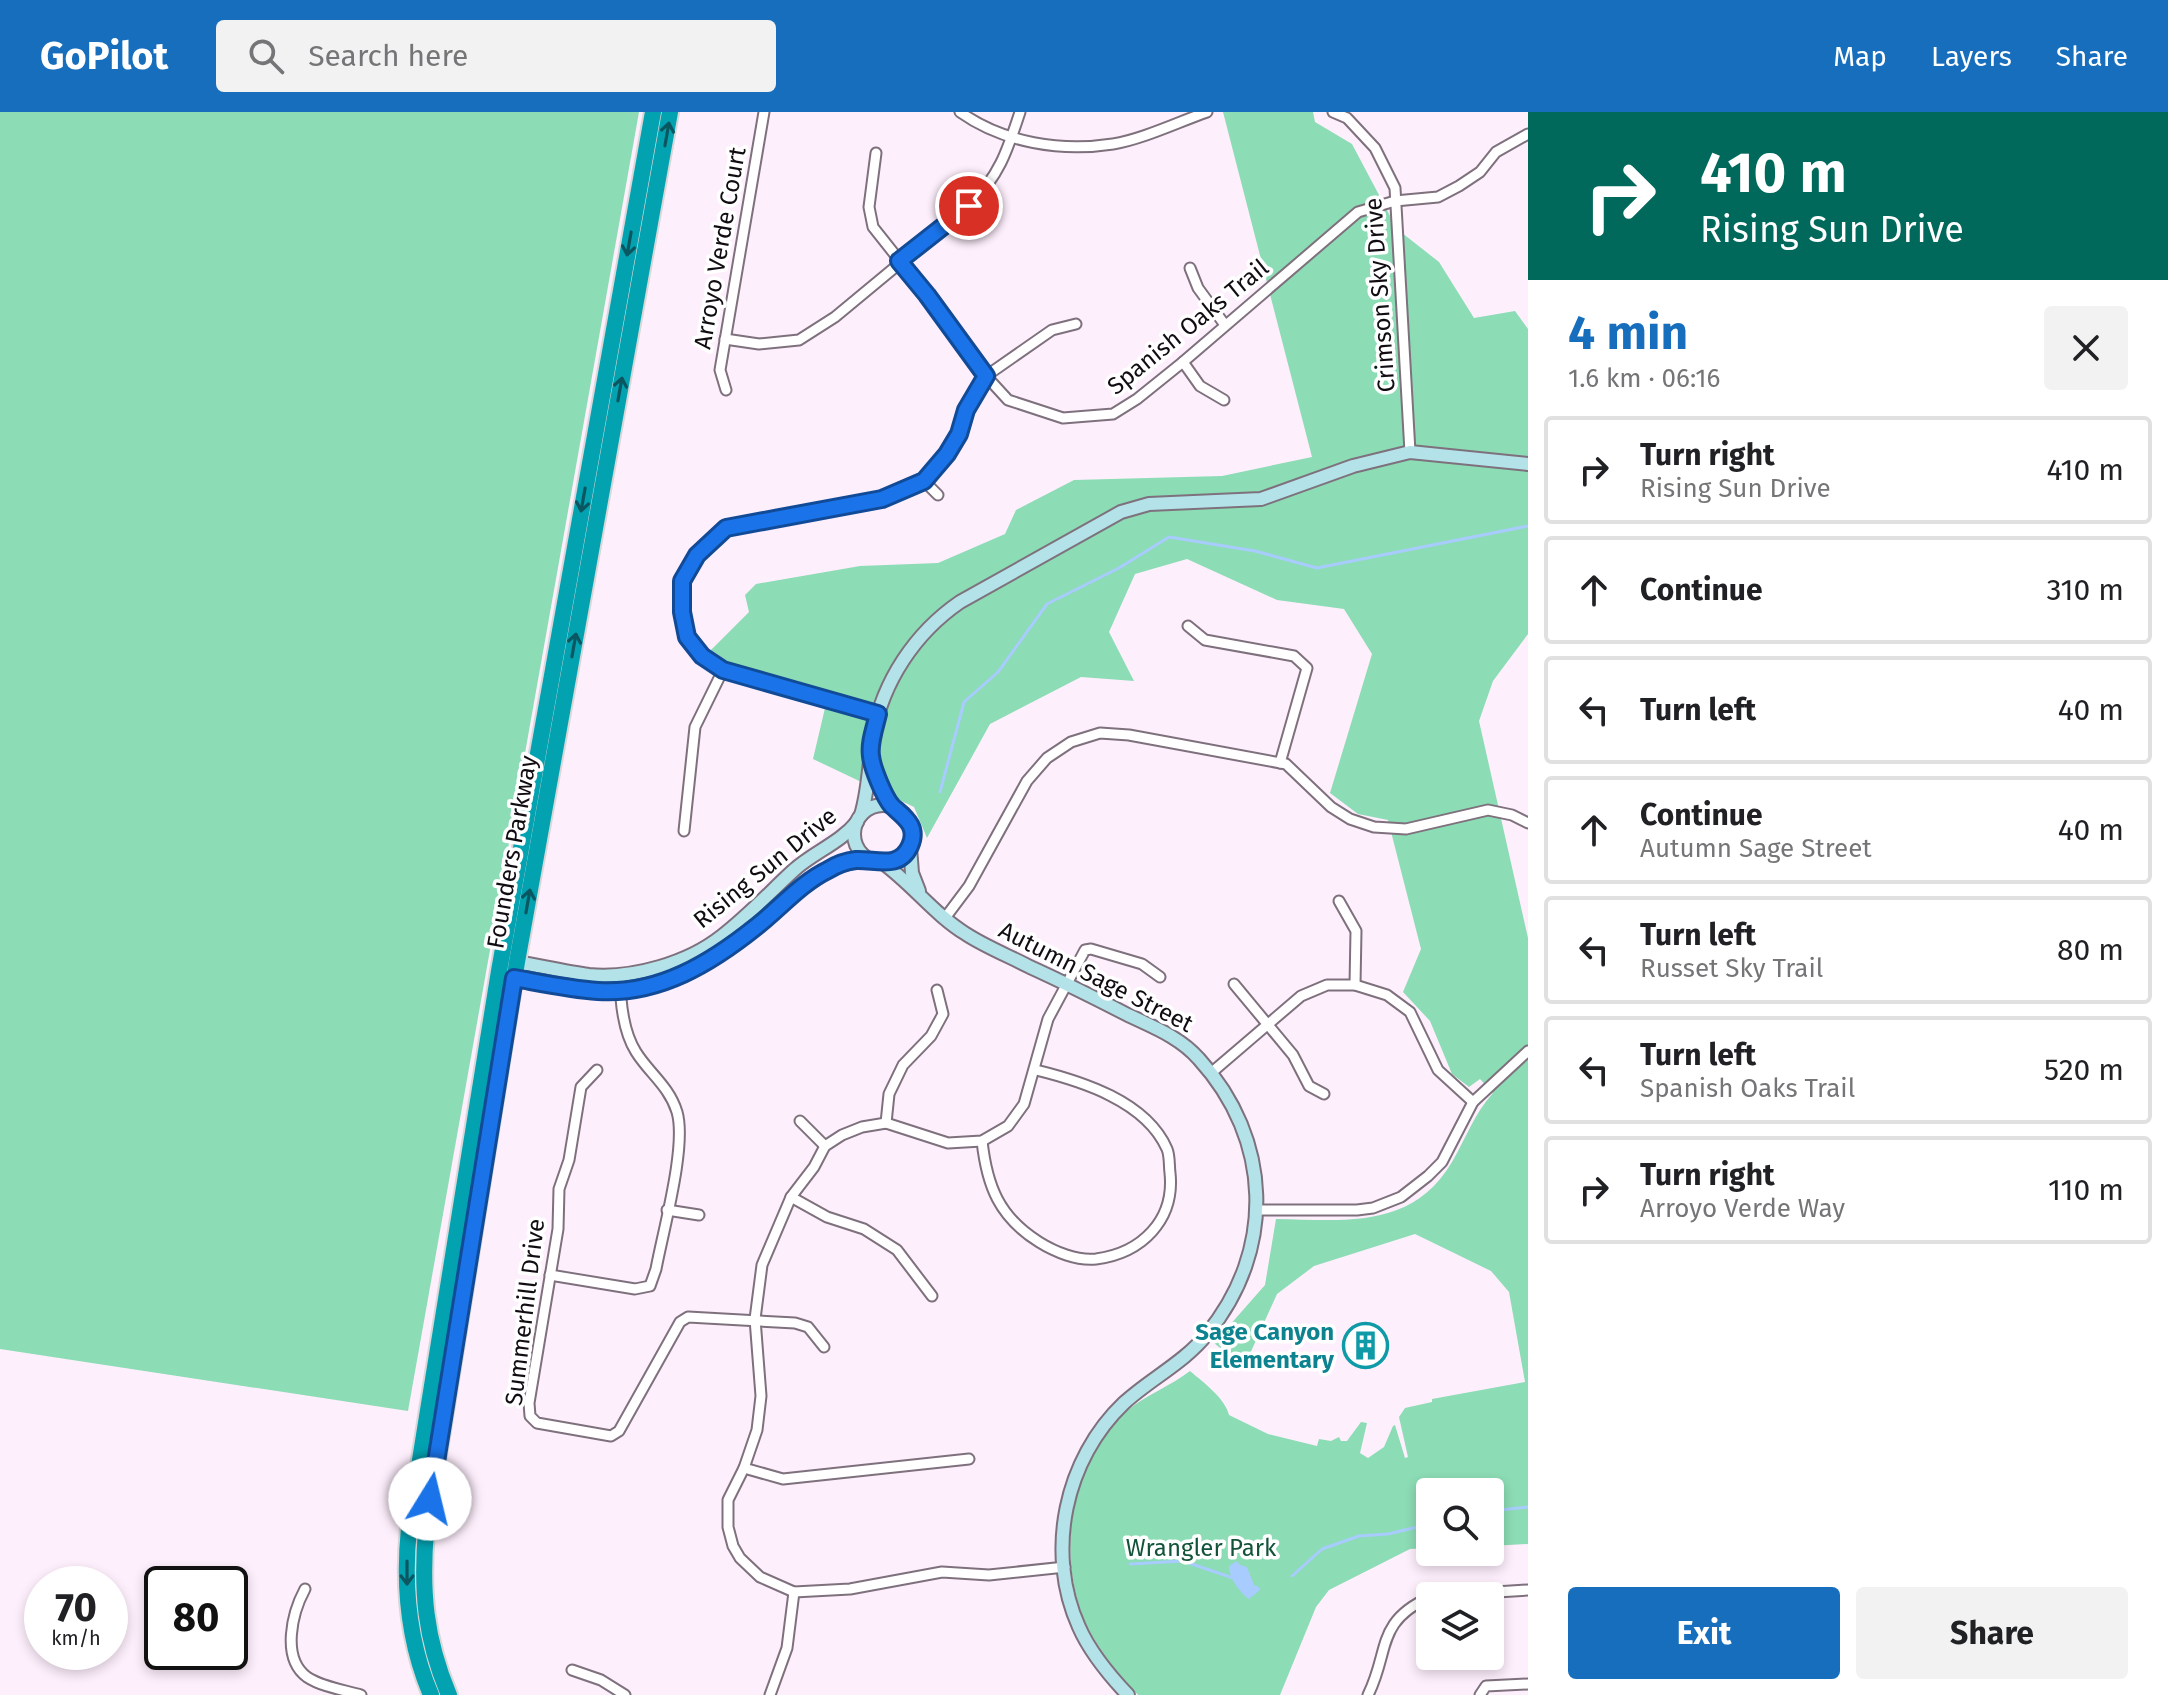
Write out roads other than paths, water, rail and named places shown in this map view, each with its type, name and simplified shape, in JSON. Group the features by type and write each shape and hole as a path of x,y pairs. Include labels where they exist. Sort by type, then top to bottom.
{"highway":[{"name":"Founders Parkway","path":"449,1695 427,1630 423,1582 426,1530 510,970 653,112"},
{"name":"Founders Parkway","path":"431,1695 414,1649 409,1618 406,1582 409,1528 670,112"}],"street":[{"name":"Arroyo Verde Court","path":"726,390 720,370 764,112"},
{"path":"960,112 978,125 1012,137 1063,148 1116,144 1207,112"},
{"path":"725,339 759,344 799,340 835,317 987,188 1000,169 1020,112"},
{"name":"Crimson Sky Drive","path":"1333,112 1347,118 1375,148 1395,188 1410,452"},
{"name":"Spanish Oaks Trail","path":"876,153 869,207 873,227 986,376 1008,400 1063,418 1113,414 1183,362 1358,212 1395,201 1438,197 1480,172 1496,152 1528,134"},
{"path":"1190,268 1198,288 1225,325"},
{"path":"878,714 723,670 702,656 687,637 682,612 682,581 697,555 726,528 882,499 924,481 959,434 966,410 986,376 1052,330 1076,324"},
{"path":"1183,362 1200,386 1224,400"},
{"path":"910,846 899,858 877,862 856,844 859,818 866,797 878,714 894,674 909,650 944,613 1121,512 1164,501 1261,499 1353,466 1410,452 1528,464"},
{"path":"924,481 938,495"},
{"path":"1188,626 1205,640 1294,656 1307,668 1280,763"},
{"path":"684,831 695,727 723,670"},
{"path":"945,918 969,886 1027,781 1047,758 1071,742 1100,733 1129,735 1286,764 1331,807 1350,819 1374,827 1406,829 1488,810 1527,820"},
{"path":"871,756 893,807"},
{"path":"859,818 876,806 901,811 912,827 912,873 920,894"},
{"name":"Rising Sun Drive","path":"510,970 620,974 684,958 719,939 796,868 840,840 859,818"},
{"name":"Rising Sun Drive","path":"510,970 599,991 637,990 679,978 722,955 805,884 827,870 848,861 877,862"},
{"name":"Autumn Sage Street","path":"877,862 964,933 1179,1040 1211,1073 1247,1136 1258,1210 1248,1261 1230,1302 1198,1343 1124,1404 1090,1446 1070,1492 1063,1528 1070,1599 1079,1626 1096,1657 1128,1695"},
{"path":"1339,901 1356,931 1355,985"},
{"path":"1065,1567 989,1575 942,1572 850,1589 794,1592 760,1577 740,1558 728,1527 728,1500 744,1468 757,1430 761,1396 755,1319 762,1265 791,1197 814,1167 825,1146 842,1135 862,1127 886,1123 948,1143 982,1141 1008,1126 1024,1104 1048,1019 1081,954 1091,949 1142,964 1160,977"},
{"path":"550,1275 635,1289 650,1286 656,1269 681,1140 678,1113 667,1089 635,1051 623,1019 620,974"},
{"path":"1234,984 1293,1055 1309,1086 1324,1094"},
{"path":"1211,1073 1267,1022 1313,989 1327,985 1355,985 1387,995 1410,1012 1438,1070 1473,1102"},
{"path":"886,1123 889,1094 903,1065 931,1036 943,1014 937,990"},
{"path":"1258,1210 1357,1210 1373,1208 1401,1197 1442,1162 1473,1102 1528,1051"},
{"name":"Summerhill Drive","path":"597,1070 581,1087 569,1160 559,1189 558,1229 529,1403 530,1416 537,1423 611,1436 619,1431 629,1415 680,1322 688,1317 755,1319"},
{"path":"982,1141 986,1174 998,1202 1021,1230 1058,1253 1094,1259 1130,1250 1162,1222 1171,1188 1167,1150 1148,1123 1119,1100 1076,1080 1036,1070"},
{"path":"800,1121 825,1146"},
{"path":"791,1197 827,1217 864,1229 897,1250 932,1296"},
{"path":"667,1210 699,1215"},
{"path":"755,1319 781,1320 808,1327 824,1347"},
{"path":"744,1468 783,1479 969,1459"},
{"path":"305,1589 293,1620 292,1648 297,1666 307,1677 361,1695"},
{"path":"1504,1592 1528,1590"},
{"path":"770,1695 787,1648 794,1592"},
{"path":"1368,1695 1386,1635 1406,1610 1416,1605"},
{"path":"572,1670 601,1680 625,1695"},
{"path":"1480,1695 1486,1686 1528,1684"}],"water":[{"path":"1237,1561 1247,1567 1254,1585 1260,1590 1249,1599 1231,1575 1229,1566"}],"waterway":[{"path":"940,792 964,702 998,672 1047,604 1119,568 1169,537 1255,551 1317,568 1528,526"},
{"path":"1504,1510 1528,1507"},
{"path":"1292,1576 1322,1549 1359,1536 1416,1527"},
{"path":"1130,1564 1183,1561 1233,1578"}],"place":[{"name":"Sage Canyon Elementary","path":"1365,1346"}],"park label":[{"name":"Wrangler Park","path":"1201,1548"}]}
